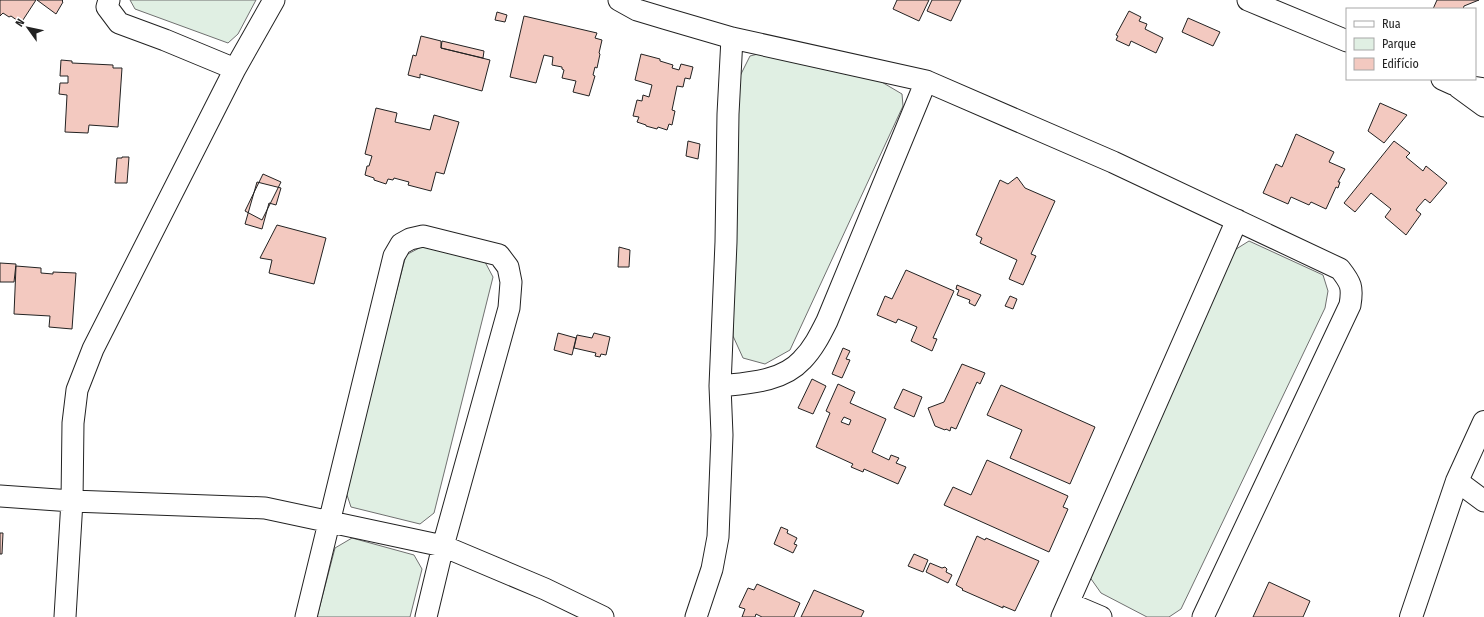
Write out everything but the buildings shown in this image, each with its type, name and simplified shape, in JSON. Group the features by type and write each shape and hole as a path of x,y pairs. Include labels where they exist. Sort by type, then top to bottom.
{"street":[{"path":"109,0 107,7 119,23 236,69"},
{"path":"65,617 72,501 73,423 77,390 93,349 236,69 274,0"},
{"path":"619,0 637,10 666,20 732,38 926,81 1113,162 1340,269 1348,280 1352,292 1350,305 1203,617"},
{"path":"1248,0 1346,41"},
{"path":"696,617 712,569 718,537 722,435 720,386 726,242 728,114 732,38"},
{"path":"720,386 746,384 784,373 801,362 814,345 827,321 926,81"},
{"path":"1447,81 1484,89"},
{"path":"1447,81 1484,106"},
{"path":"1101,617 1065,610 1237,220"},
{"path":"306,617 394,256 401,244 410,238 424,236 498,255 508,268 511,282 509,308 443,546 426,617"},
{"path":"1411,617 1457,481 1484,422"},
{"path":"1457,481 1484,501"},
{"path":"0,496 72,501 265,508 443,546 545,589 603,617"}],"green space":[{"path":"130,0 256,0 238,34 228,43 135,9"},
{"path":"762,53 880,81 902,94 903,106 790,350 765,364 743,358 733,336 738,80 750,56"},
{"path":"1249,241 1323,275 1328,291 1325,308 1181,609 1169,617 1147,617 1101,593 1089,576 1233,251"},
{"path":"423,246 485,262 493,277 434,513 420,524 351,507 345,489 406,255"},
{"path":"352,538 414,555 422,569 410,617 317,617 335,548"}]}
